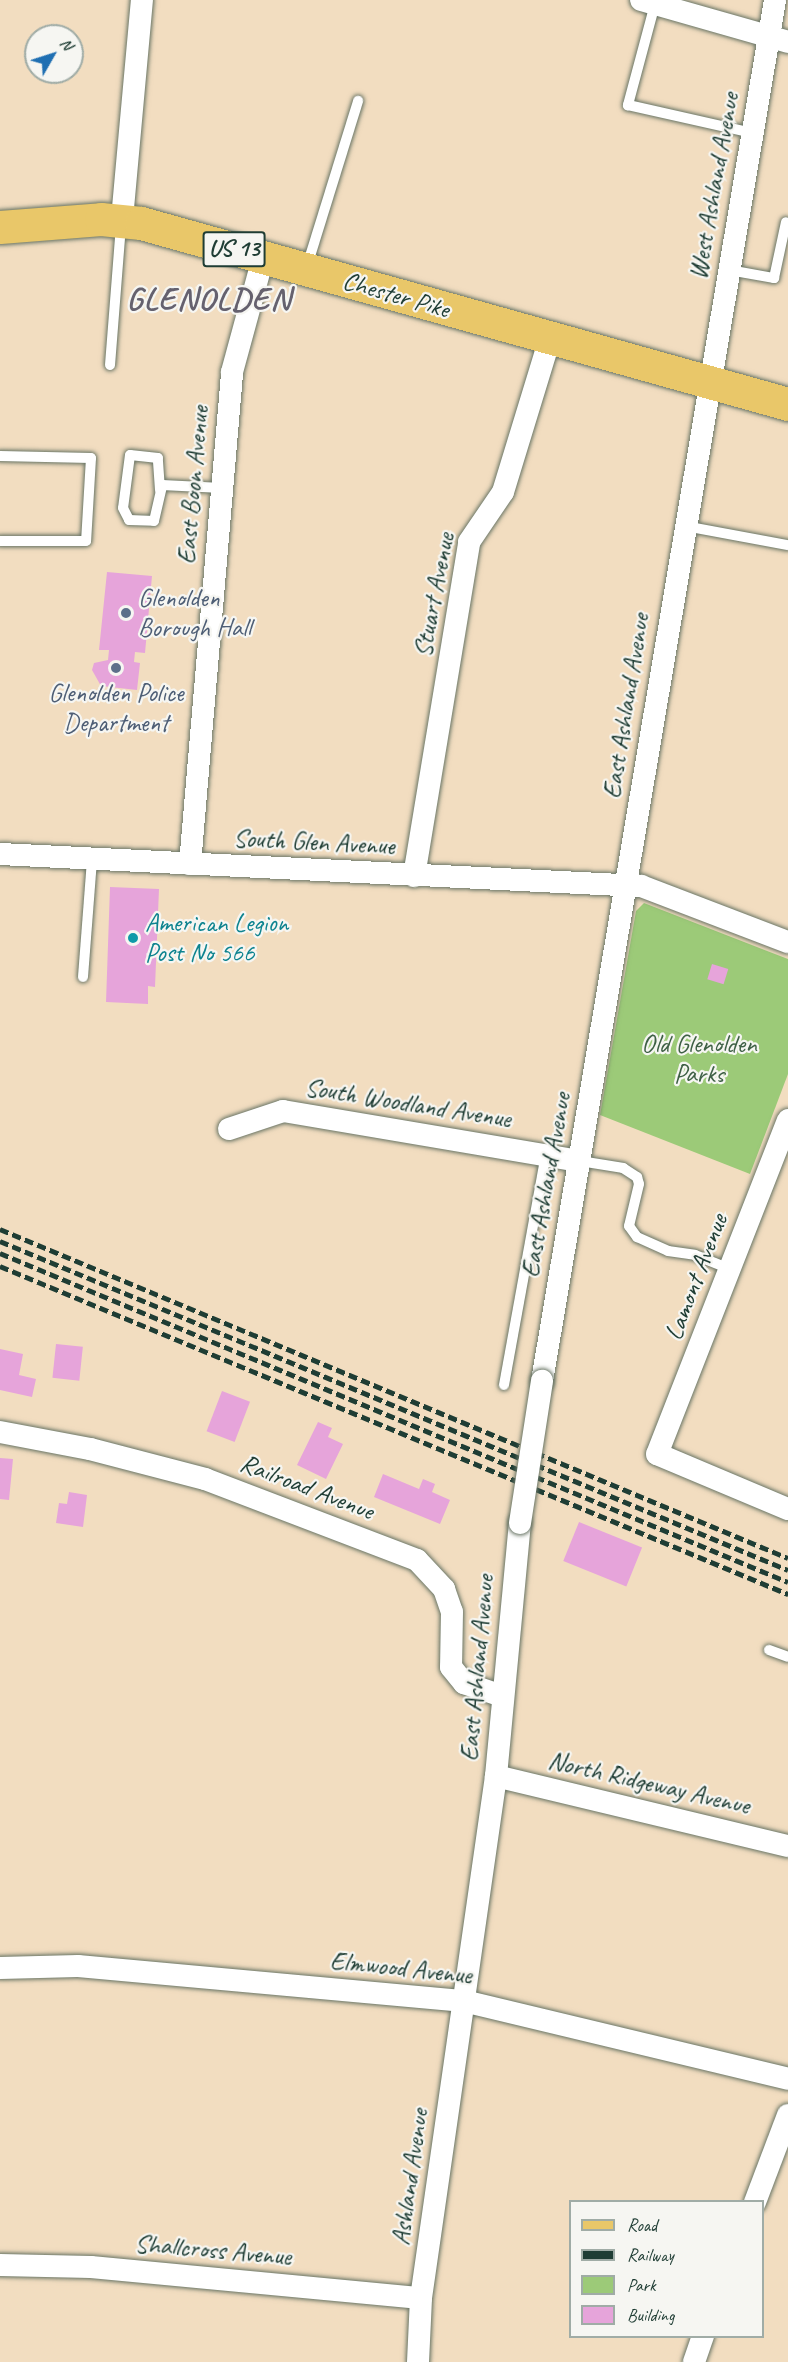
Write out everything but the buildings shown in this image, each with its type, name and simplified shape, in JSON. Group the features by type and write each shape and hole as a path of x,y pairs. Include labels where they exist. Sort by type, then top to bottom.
{"main road":[{"name":"Chester Pike","path":"0,227 122,219 788,404"}],"street":[{"path":"122,219 142,0"},
{"name":"West Ashland Avenue","path":"710,382 752,133 778,39 775,0"},
{"path":"648,2 778,39"},
{"name":"East Boon Avenue","path":"190,864 231,372 263,258"},
{"name":"Stuart Avenue","path":"414,876 469,542 503,492 550,338"},
{"name":"East Ashland Avenue","path":"464,2001 496,1776 501,1696 520,1523 710,382"},
{"name":"South Glen Avenue","path":"0,854 626,885 655,890 788,942"},
{"name":"South Woodland Avenue","path":"230,1129 283,1111 580,1161"},
{"name":"Lamont Avenue","path":"788,1120 657,1454 788,1509"},
{"name":"Railroad Avenue","path":"0,1432 90,1449 205,1479 417,1560 444,1589 452,1612 451,1667 464,1683 501,1696"},
{"name":"North Ridgeway Avenue","path":"496,1776 788,1846"},
{"name":"Elmwood Avenue","path":"0,1968 78,1966 464,2001 788,2079"},
{"name":"Ashland Avenue","path":"418,2362 421,2298 464,2001"},
{"path":"756,2200 788,2115"},
{"name":"Shallcross Avenue","path":"0,2265 91,2267 421,2298"},
{"path":"694,2362 704,2338"}],"lane":[{"path":"648,2 628,105 752,133"},
{"path":"306,269 358,101"},
{"path":"110,365 122,219"},
{"path":"729,270 774,278 786,222"},
{"path":"160,490 158,458 130,455 126,460 123,515 129,520 154,521 160,490 168,483 222,488"},
{"path":"0,456 91,458 86,541 0,541"},
{"path":"685,526 788,545"},
{"path":"83,977 92,859"},
{"path":"504,1385 546,1155"},
{"path":"580,1161 623,1168 637,1178 639,1184 629,1226 637,1237 668,1251 695,1255 729,1269"},
{"path":"769,1650 788,1657"}],"green space":[{"name":"Old Glenolden Parks","path":"644,903 788,959 788,1074 750,1174 600,1115 636,911"}],"railway":[{"path":"0,1229 788,1558"},
{"path":"0,1241 788,1570"},
{"path":"0,1253 788,1582"},
{"path":"0,1266 788,1594"}],"place":[{"name":"Glenolden Borough Hall","path":"126,613"},
{"name":"Glenolden Police Department","path":"116,668"},
{"name":"American Legion Post No 566","path":"133,938"}],"district":[{"name":"GLENOLDEN","path":"209,299"}]}
